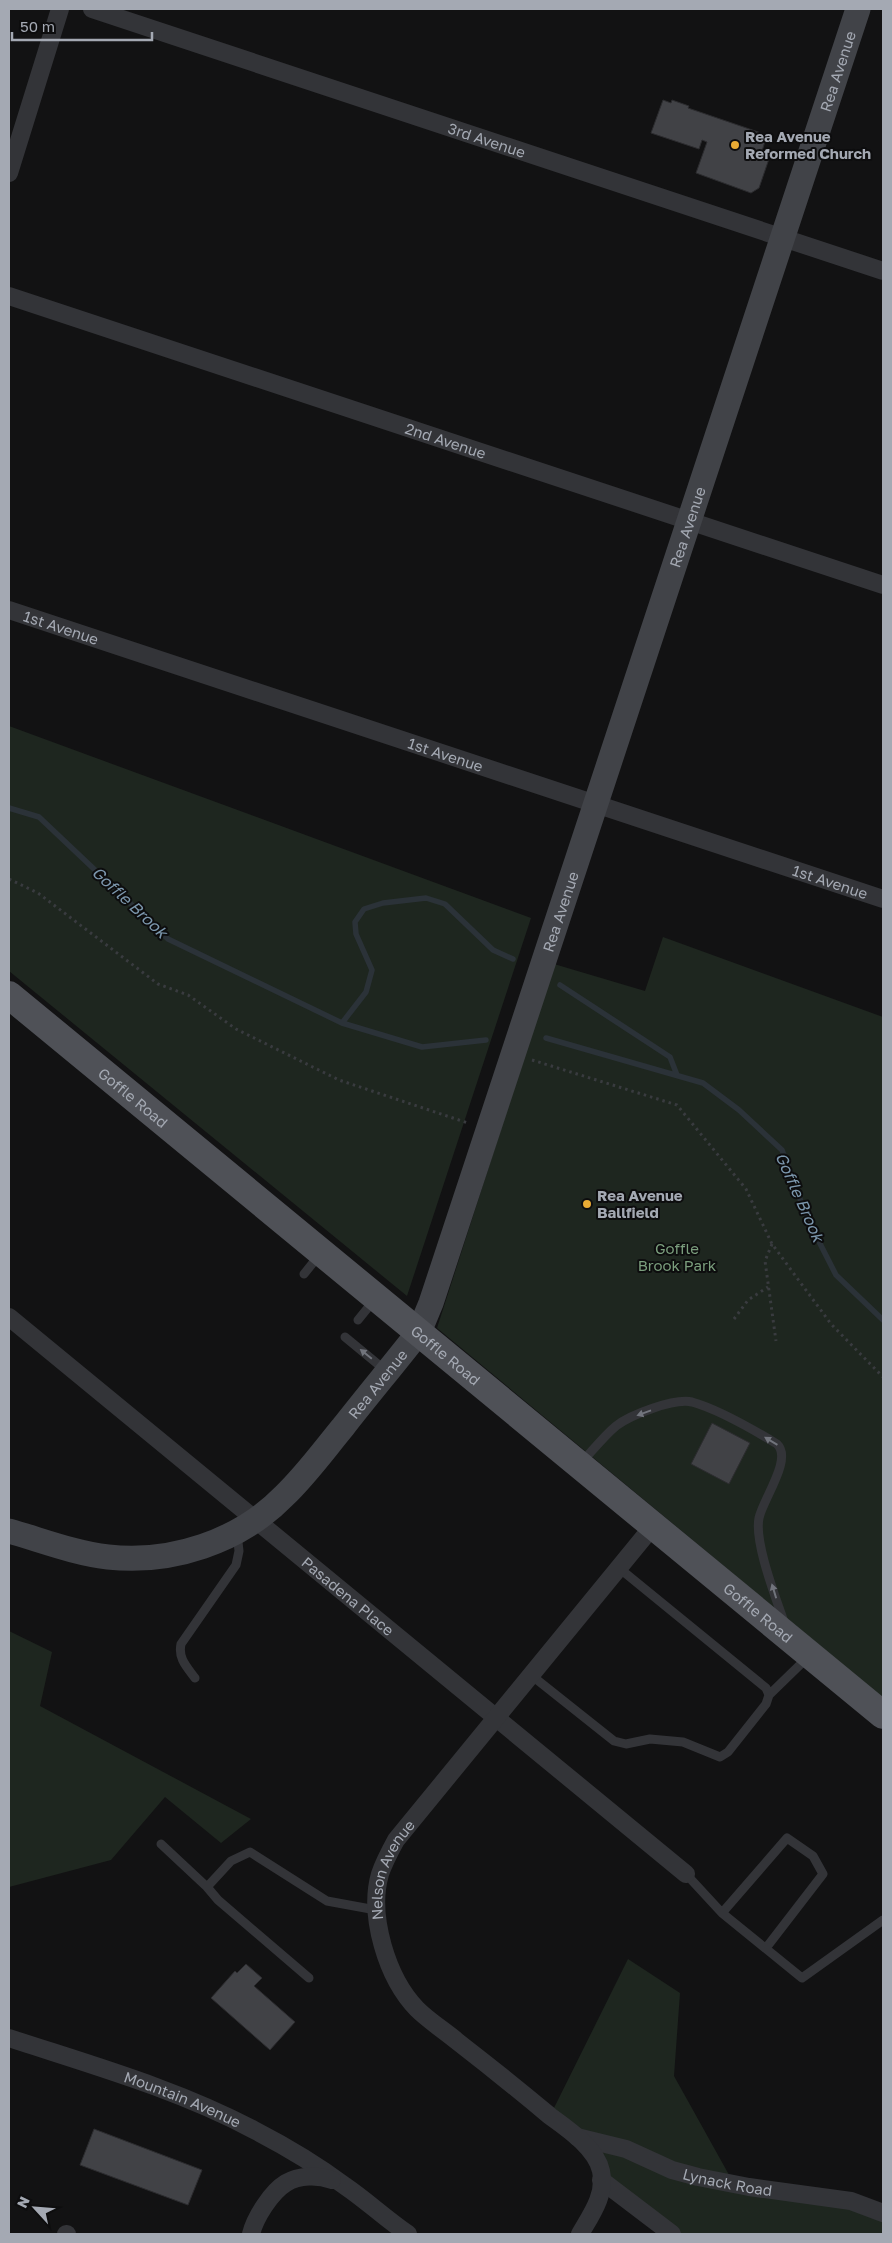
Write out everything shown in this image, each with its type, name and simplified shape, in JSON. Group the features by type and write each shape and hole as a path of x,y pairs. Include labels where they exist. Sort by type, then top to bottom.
{"main road":[{"name":"Goffle Road","path":"9,995 883,1715"}],"street":[{"path":"9,173 60,9"},
{"name":"3rd Avenue","path":"92,9 883,271"},
{"name":"Rea Avenue","path":"9,1531 107,1557 138,1558 172,1555 205,1547 246,1525 284,1496 419,1332 431,1303 858,9"},
{"name":"2nd Avenue","path":"9,296 883,585"},
{"name":"1st Avenue","path":"9,610 883,899"},
{"name":"Pasadena Place","path":"9,1317 246,1525 496,1718 686,1874"},
{"name":"Nelson Avenue","path":"580,2234 596,2206 601,2191 601,2172 598,2163 590,2150 574,2136 416,2008 395,1976 384,1951 377,1926 376,1910 379,1876 396,1840 653,1526"},
{"name":"Mountain Avenue","path":"9,2038 130,2077 201,2105 254,2130 344,2185"},
{"name":"Lynack Road","path":"574,2136 626,2149 672,2170 698,2177 749,2187 850,2201 883,2212"},
{"path":"251,2234 263,2208 286,2183 304,2177 322,2177 344,2185 389,2222 408,2234"},
{"path":"601,2180 672,2234"}],"lane":[{"path":"304,1274 322,1252"},
{"path":"358,1320 376,1297"},
{"path":"345,1337 388,1372"},
{"path":"579,1465 612,1430 624,1421 666,1405 691,1402 743,1425 777,1444 782,1449 783,1459 764,1504 758,1530 789,1637"},
{"path":"195,1678 182,1661 179,1652 181,1644 236,1564 246,1525"},
{"path":"619,1568 766,1688 769,1695"},
{"path":"531,1675 614,1741 626,1744 650,1739 683,1742 720,1757 728,1752 766,1704 769,1695 810,1655"},
{"path":"722,1913 787,1838 813,1856 823,1874 766,1948"},
{"path":"161,1844 207,1887 218,1900 309,1978"},
{"path":"207,1887 231,1861 250,1852 327,1901 376,1910"},
{"path":"686,1874 722,1913 802,1978 883,1920"}],"path":[{"path":"9,879 38,893 158,984 188,995 236,1029 339,1080 488,1129"},
{"path":"512,1054 677,1105 746,1189 772,1244 831,1324 883,1377"},
{"path":"772,1244 765,1261 776,1341"},
{"path":"734,1319 748,1300 768,1287"}],"green space":[{"path":"9,726 531,918 407,1296 9,971"},
{"name":"Goffle Brook Park","path":"663,937 883,1017 883,1698 437,1328 554,964 645,991"},
{"path":"9,1631 52,1652 40,1706 251,1819 221,1843 165,1797 111,1860 9,1887"},
{"path":"628,1959 680,1993 674,2076 733,2182 883,2213 883,2234 674,2234 606,2177 553,2110"}],"building":[{"name":"Rea Avenue Reformed Church","path":"663,100 671,103 672,100 689,106 688,108 767,135 762,151 771,153 759,188 751,193 696,173 707,142 702,140 699,149 651,133"},
{"path":"712,1423 750,1443 729,1484 691,1464"},
{"path":"246,1964 262,1978 254,1986 295,2022 270,2050 211,1998 235,1971 237,1973"},
{"path":"94,2129 202,2170 188,2205 80,2165"}],"waterway":[{"name":"Goffle Brook","path":"9,808 39,817 168,939 342,1023 422,1047 486,1040"},
{"name":"Goffle Brook","path":"342,1023 366,992 372,970 356,934 355,922 364,909 383,903 426,898 445,904 493,950 513,959"},
{"name":"Goffle Brook","path":"560,985 670,1057 677,1075"},
{"name":"Goffle Brook","path":"546,1038 703,1083 739,1110 782,1150 807,1218 836,1275 883,1320"}],"place":[{"name":"Rea Avenue Reformed Church","path":"735,145"},
{"name":"Rea Avenue Ballfield","path":"587,1204"}]}
